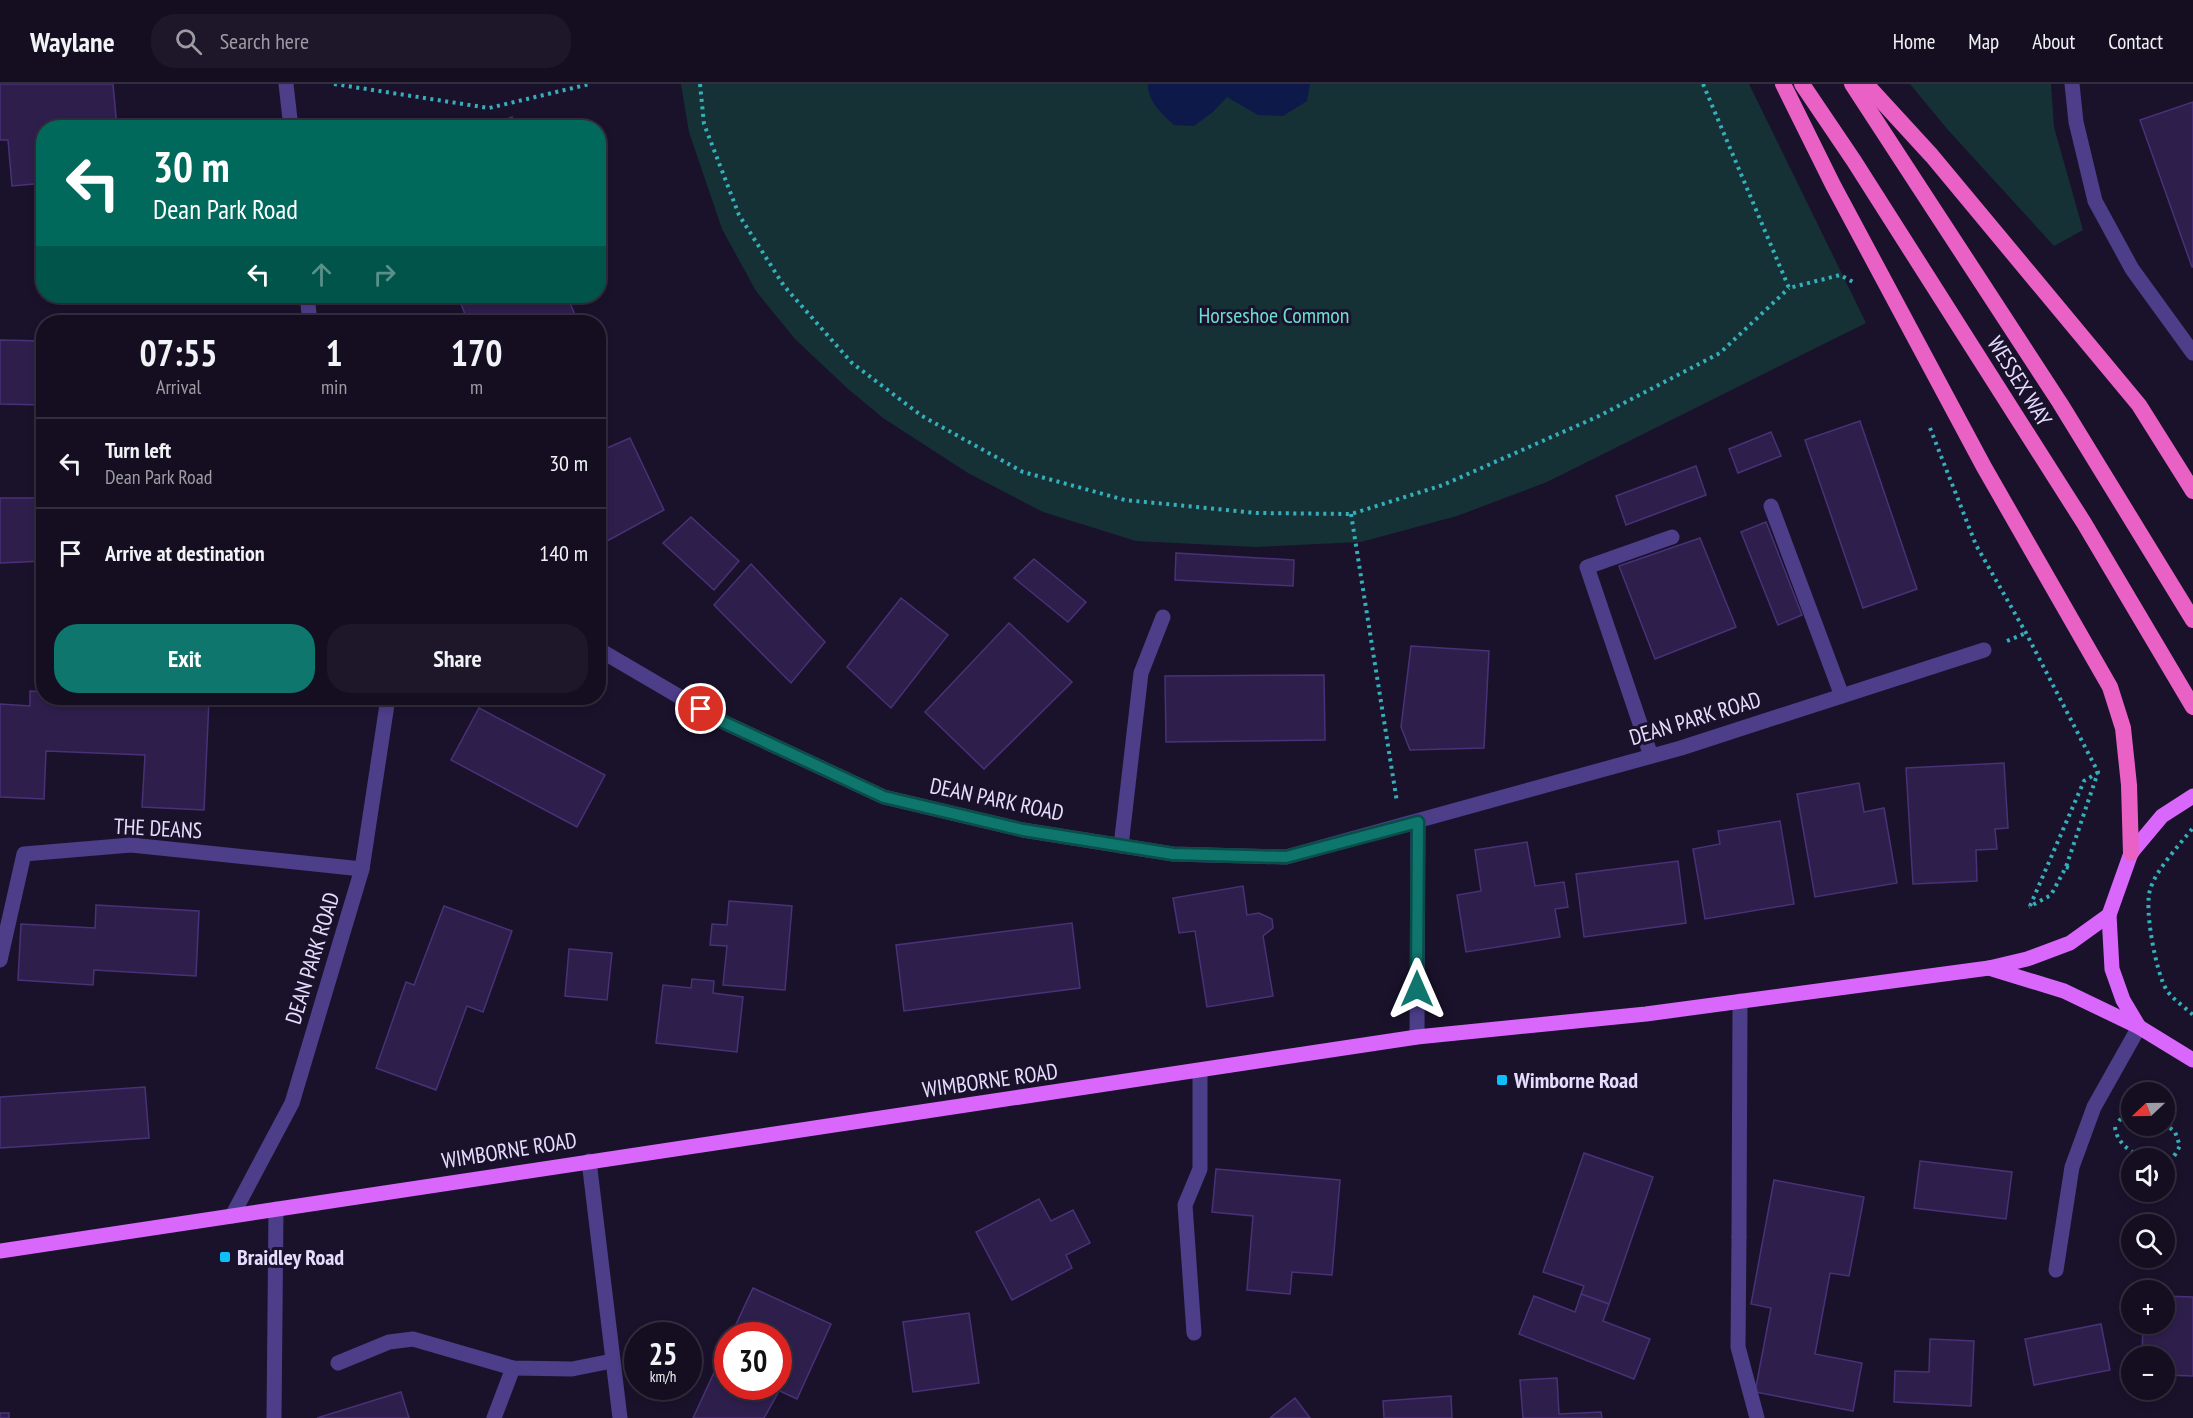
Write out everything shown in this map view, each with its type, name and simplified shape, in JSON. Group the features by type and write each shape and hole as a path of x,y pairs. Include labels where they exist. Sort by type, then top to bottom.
{"highway":[{"path":"1783,84 1833,185 1984,467 2110,687 2123,728 2129,785 2131,853"},
{"name":"WESSEX WAY","path":"1802,84 1854,161 2078,513 2193,707"},
{"name":"WESSEX WAY","path":"1852,84 2060,403 2193,620"},
{"path":"1866,84 1932,156 2139,405 2193,491"}],"main road":[{"path":"2139,1027 2123,1000 2112,969 2109,915 2131,853 2162,816 2193,795"},
{"name":"WIMBORNE ROAD","path":"0,1251 1417,1037 1646,1014 1989,968 2027,959 2070,943 2109,915"},
{"name":"WIMBORNE ROAD","path":"1989,968 2064,991 2139,1027 2193,1060"}],"street":[{"path":"286,84 290,120"},
{"path":"2072,84 2076,122 2095,201 2132,269 2193,353"},
{"path":"1772,506 1842,696"},
{"path":"1651,756 1587,567 1672,537"},
{"path":"1121,846 1141,673 1163,617"},
{"name":"DEAN PARK ROAD","path":"606,654 721,721 884,797 1023,830 1173,854 1286,857 1651,756 1984,650"},
{"name":"DEAN PARK ROAD","path":"232,1216 292,1103 362,869 387,705"},
{"path":"1417,1037 1418,822"},
{"name":"THE DEANS","path":"0,960 24,854 131,845 362,869"},
{"path":"1740,1001 1738,1347 1757,1418"},
{"path":"2056,1270 2072,1167 2094,1107 2139,1027"},
{"path":"1194,1333 1185,1205 1200,1169 1200,1071"},
{"path":"589,1161 620,1418"},
{"path":"274,1418 276,1209"},
{"path":"338,1363 389,1342 413,1339 513,1368 572,1369 612,1361"},
{"path":"494,1418 513,1368"}],"path":[{"path":"334,84 489,108 590,84"},
{"path":"700,84 704,124 739,215 784,286 852,363 922,416 1023,472 1125,500 1257,513 1351,514 1443,485 1609,411 1720,353 1789,288 1840,275 1859,285"},
{"path":"1703,84 1789,288"},
{"path":"1930,426 1976,545 2026,633 2098,772 2066,867 2051,895 2030,907 2084,781 2098,772"},
{"path":"1351,514 1401,827"},
{"path":"2192,829 2154,881 2150,889 2148,912 2153,948 2166,989 2193,1015"},
{"path":"2066,867 2073,869"},
{"path":"2121,1119 2114,1128 2117,1138 2127,1148"},
{"path":"2175,1132 2180,1146 2175,1155"}],"green space":[{"name":"Horseshoe Common","path":"681,84 1749,84 1866,323 1547,482 1457,516 1361,542 1256,547 1136,541 1043,512 968,473 883,418 795,339 756,291 722,229 689,132"},
{"path":"1910,84 2051,84 2054,127 2083,230 2054,246 1948,130"}],"water":[{"path":"1148,84 1310,84 1307,101 1283,116 1258,115 1227,97 1213,112 1194,126 1174,125 1153,102"}],"building":[{"path":"0,84 113,84 116,120 36,120 36,184 12,186 8,140 0,140"},
{"path":"2193,102 2193,267 2192,267 2140,120"},
{"path":"461,303 570,303 575,315 465,315"},
{"path":"0,340 36,341 36,405 0,404"},
{"path":"1860,421 1917,589 1863,608 1805,440"},
{"path":"1771,432 1781,456 1738,473 1729,449"},
{"path":"630,438 664,510 606,542 606,448"},
{"path":"1696,466 1706,495 1626,525 1616,496"},
{"path":"0,498 36,498 36,561 0,563"},
{"path":"691,517 739,561 714,590 663,543"},
{"path":"1766,522 1802,615 1778,625 1741,532"},
{"path":"1700,538 1736,627 1655,659 1619,566"},
{"path":"1176,553 1294,560 1293,586 1175,580"},
{"path":"1034,559 1086,602 1068,622 1014,578"},
{"path":"751,564 825,642 791,683 714,605"},
{"path":"901,598 948,635 891,708 847,667"},
{"path":"1009,623 1072,682 984,769 925,712"},
{"path":"1411,646 1489,651 1484,748 1410,750 1401,727"},
{"path":"1324,675 1325,740 1166,742 1165,676"},
{"path":"30,691 36,691 36,705 209,705 204,810 142,807 145,755 46,751 44,799 0,797 0,704 30,706"},
{"path":"479,708 605,775 577,827 451,760"},
{"path":"2004,763 2008,828 1995,829 1997,849 1976,850 1977,881 1913,884 1906,768"},
{"path":"1859,783 1864,812 1884,808 1897,883 1815,897 1797,794"},
{"path":"1780,821 1794,904 1705,919 1693,849 1720,844 1718,831"},
{"path":"1527,842 1535,886 1564,882 1568,907 1555,909 1560,937 1466,952 1457,895 1481,891 1475,850"},
{"path":"1678,861 1686,923 1584,937 1576,874"},
{"path":"1243,886 1247,915 1259,913 1272,919 1273,928 1263,936 1273,996 1207,1007 1195,931 1179,933 1173,898"},
{"path":"729,901 792,906 785,990 723,985 727,946 710,945 712,924 727,925"},
{"path":"96,905 199,911 196,976 94,970 93,985 18,980 21,924 95,928"},
{"path":"444,906 512,931 483,1012 467,1006 436,1090 376,1068 406,982 414,985"},
{"path":"1072,923 1080,988 904,1011 896,945"},
{"path":"569,949 612,953 607,1000 565,996"},
{"path":"692,979 714,981 713,993 743,997 737,1052 656,1043 663,985 691,988"},
{"path":"145,1087 149,1138 0,1148 0,1097"},
{"path":"1584,1153 1653,1177 1609,1304 1581,1294 1584,1286 1543,1272"},
{"path":"1920,1161 2012,1172 2006,1219 1914,1208"},
{"path":"1216,1169 1340,1180 1332,1275 1292,1272 1290,1294 1247,1290 1253,1216 1212,1212"},
{"path":"1774,1180 1864,1197 1849,1276 1830,1273 1815,1354 1862,1363 1853,1411 1755,1392 1771,1308 1751,1304"},
{"path":"1039,1199 1051,1221 1073,1210 1090,1243 1066,1255 1072,1268 1012,1300 976,1232"},
{"path":"753,1288 831,1324 797,1399 792,1397 792,1322 737,1322"},
{"path":"1581,1294 1609,1304 1603,1321 1650,1339 1634,1379 1519,1334 1534,1296 1575,1312"},
{"path":"2175,1296 2193,1297 2193,1376 2175,1375 2175,1346 2142,1346 2143,1334 2175,1334"},
{"path":"969,1313 979,1383 913,1392 903,1322"},
{"path":"2101,1324 2110,1370 2034,1385 2025,1339"},
{"path":"1930,1339 1974,1341 1971,1406 1894,1402 1895,1371 1929,1372"},
{"path":"714,1373 714,1400 774,1400 764,1418 693,1418"},
{"path":"1557,1378 1559,1414 1601,1412 1602,1418 1523,1418 1520,1380"},
{"path":"401,1392 409,1418 317,1418"},
{"path":"1451,1396 1452,1418 1384,1418 1383,1401"},
{"path":"1295,1398 1310,1418 1270,1418"},
{"path":"0,1413 9,1413 9,1418 0,1418"}],"place":[{"name":"Wimborne Road","path":"1502,1080"},
{"name":"Braidley Road","path":"225,1257"}],"route":[{"path":"701,709 721,721 884,797 1023,830 1173,854 1286,857 1418,822 1417,989"}]}
